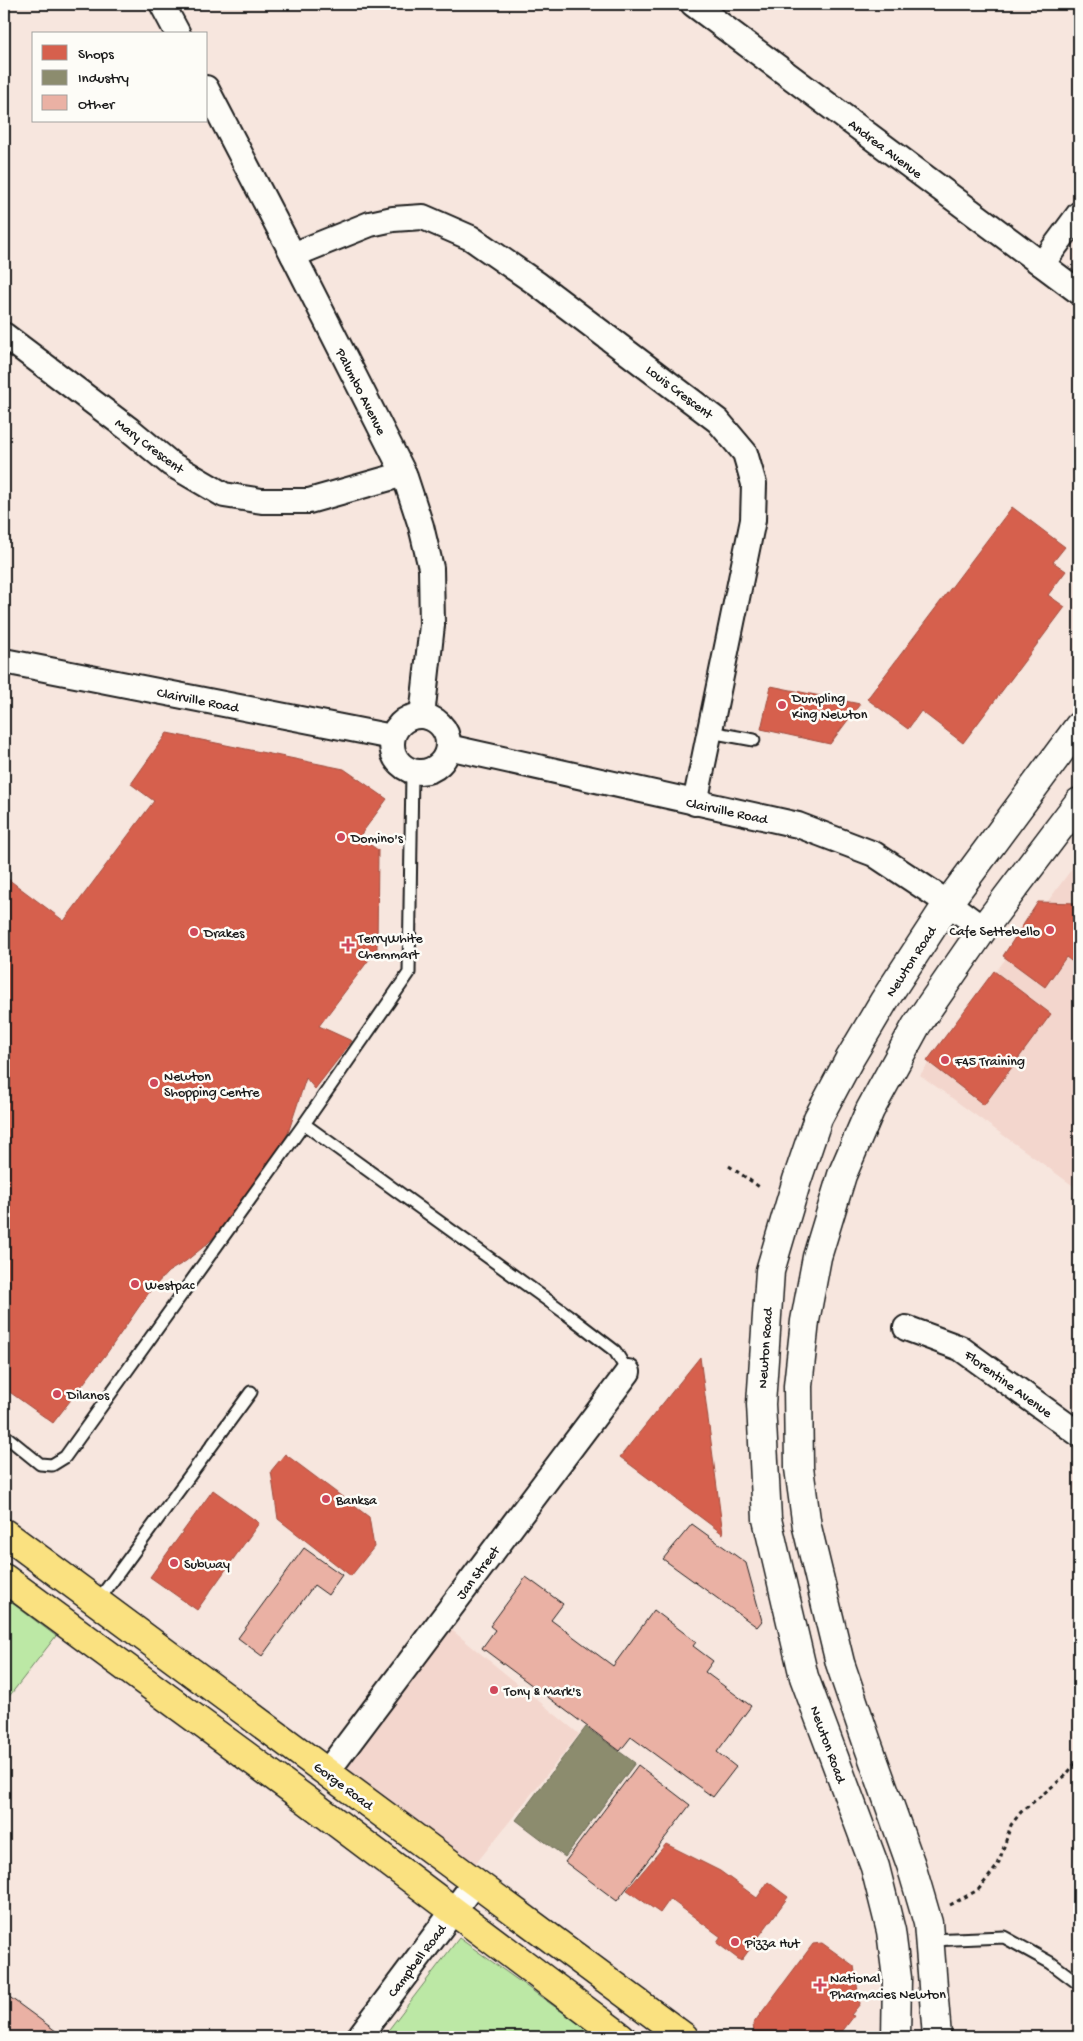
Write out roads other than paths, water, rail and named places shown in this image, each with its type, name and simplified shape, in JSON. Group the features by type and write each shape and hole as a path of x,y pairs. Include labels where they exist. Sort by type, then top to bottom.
{"main road":[{"name":"Newton Road","path":"896,2037 896,1978 891,1931 874,1867 804,1677 767,1519 761,1404 770,1271 818,1118 849,1060 884,1001 948,903 1079,726"},
{"path":"937,2037 928,1923 911,1865 840,1663 807,1527 799,1468 798,1386 804,1321 817,1257 842,1175 870,1110 916,1026 983,929 1079,802"},
{"name":"Gorge Road","path":"4,1533 684,2037"},
{"path":"4,1578 305,1799 620,2037"},
{"path":"97,1602 109,1654"},
{"path":"305,1799 327,1772"}],"street":[{"path":"162,4 177,32"},
{"name":"Andrea Avenue","path":"692,4 1079,292"},
{"name":"Palumbo Avenue","path":"208,92 404,474 421,526 430,568 432,625 422,716"},
{"path":"1042,264 1079,214"},
{"name":"Louis Crescent","path":"293,255 370,224 423,217 472,238 536,283 718,421 745,453 754,484 753,520 695,803"},
{"name":"Mary Crescent","path":"4,335 130,430 171,464 224,494 262,501 309,501 361,488 404,474"},
{"name":"Clairville Road","path":"4,661 392,736"},
{"path":"422,716 438,723 447,735 448,747 442,763 434,769 423,773 412,772 402,766 396,759 392,747 392,736 398,726 407,719 422,716"},
{"name":"Clairville Road","path":"448,747 798,825 842,840 874,854 948,903 983,929"},
{"name":"Florentine Avenue","path":"906,1328 960,1348 1079,1434"},
{"name":"Jan Street","path":"327,1772 628,1372"},
{"name":"Campbell Road","path":"358,2037 475,1882"}],"lane":[{"path":"710,732 754,740"},
{"path":"4,1437 8,1438 40,1464 52,1464 65,1457 304,1124 409,973 412,772"},
{"path":"304,1124 568,1315 615,1352 628,1372"},
{"path":"97,1602 251,1392"},
{"path":"930,1940 1004,1937 1051,1963 1079,1984"}],"place":[{"name":"Dumpling King Newton","path":"782,705"},
{"name":"Domino's","path":"341,837"},
{"name":"Cafe Settebello","path":"1050,930"},
{"name":"Drakes","path":"194,932"},
{"name":"TerryWhite Chemmart","path":"348,945"},
{"name":"F45 Training","path":"945,1060"},
{"name":"Newton Shopping Centre","path":"154,1083"},
{"name":"Westpac","path":"135,1284"},
{"name":"Dilanos","path":"57,1394"},
{"name":"Banksa","path":"326,1499"},
{"name":"Subway","path":"174,1563"},
{"name":"Tony & Mark's","path":"494,1690"},
{"name":"Pizza Hut","path":"735,1942"},
{"name":"National Pharmacies Newton","path":"820,1985"}]}
